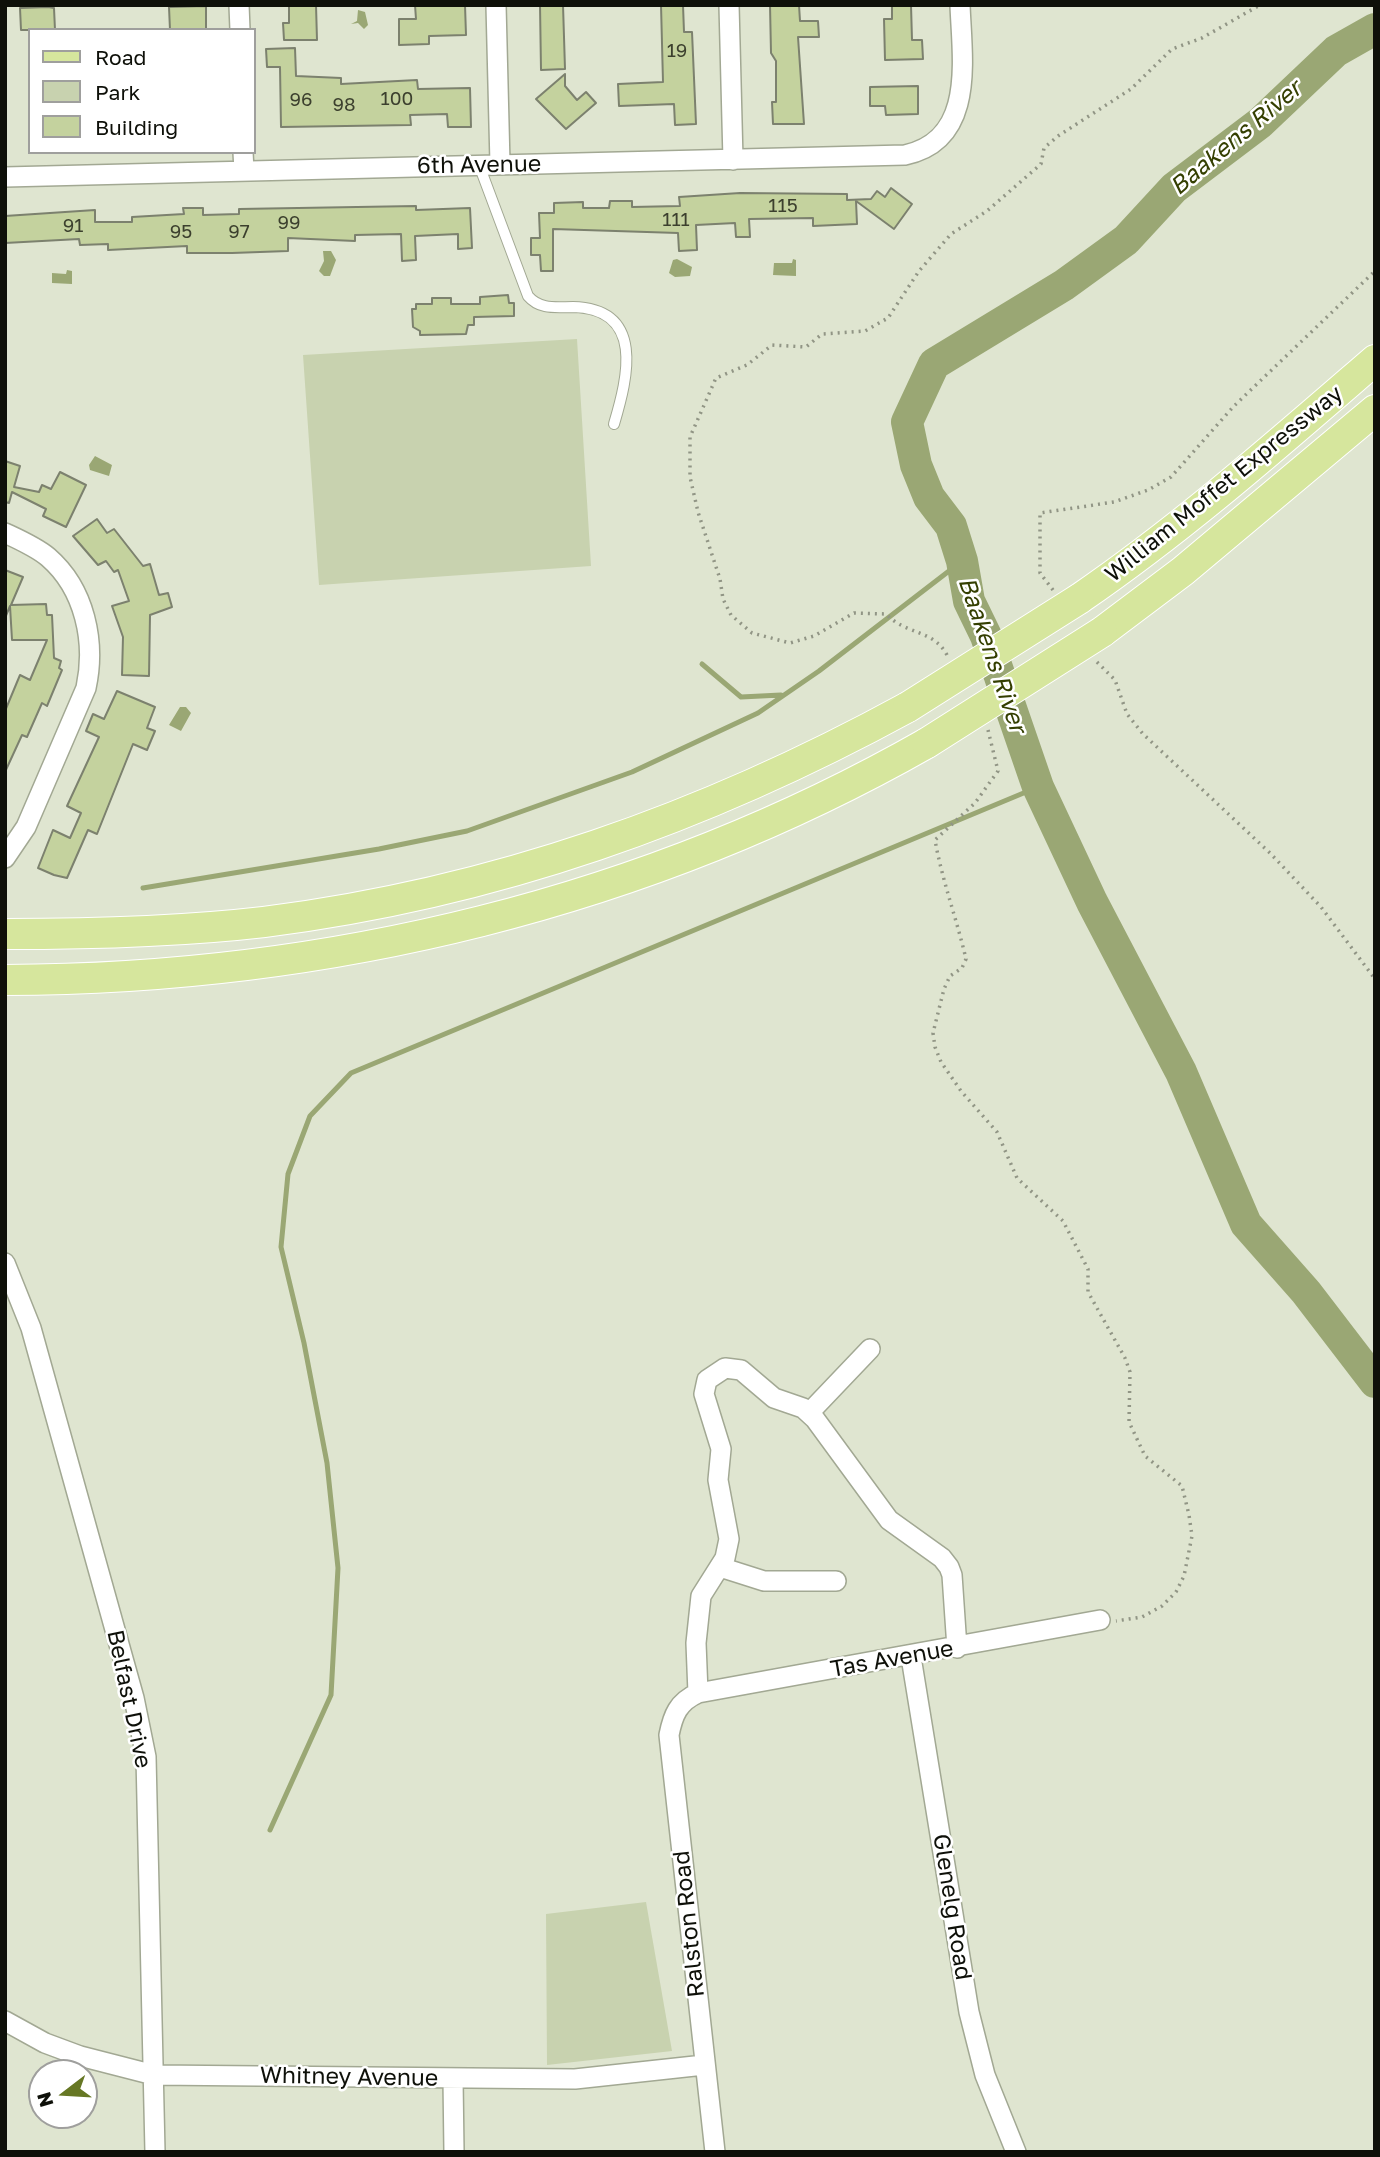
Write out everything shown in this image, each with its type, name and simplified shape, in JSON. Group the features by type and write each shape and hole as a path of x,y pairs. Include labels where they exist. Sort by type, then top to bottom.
{"main road":[{"name":"William Moffet Expressway","path":"5,934 159,931 262,922 341,911 488,878 595,847 674,819 811,758 908,707 1069,599 1149,550 1221,493 1375,360"},
{"name":"William Moffet Expressway","path":"5,980 104,979 227,969 352,951 478,923 613,883 778,819 866,778 1097,642 1375,410"}],"street":[{"path":"239,5 240,28"},
{"path":"496,5 500,164"},
{"path":"729,5 733,160"},
{"name":"6th Avenue","path":"5,177 244,162 500,164 905,155 928,147 946,132 954,120 962,88 960,5"},
{"path":"5,533 36,548 61,570 82,608 90,651 86,688 26,827 5,858"},
{"name":"Belfast Drive","path":"5,1263 31,1328 141,1729 146,1757 155,2152"},
{"path":"809,1413 870,1349"},
{"path":"691,1696 701,1596 720,1567 727,1550 729,1526 718,1480 721,1449 704,1394 707,1380 725,1368 741,1370 774,1398 809,1413 866,1484 889,1520 942,1558 952,1575 957,1647"},
{"path":"720,1567 764,1581 836,1581"},
{"name":"Tas Avenue","path":"691,1696 1100,1620"},
{"name":"Glenelg Road","path":"911,1657 969,2012 985,2075 1016,2152"},
{"name":"Ralston Road","path":"691,1696 672,1720 669,1735 715,2152"},
{"name":"Whitney Avenue","path":"5,2021 45,2043 80,2056 153,2074 575,2079 704,2066"},
{"path":"453,2079 454,2152"}],"lane":[{"path":"479,164 528,296 539,306 599,310 609,315 623,337 628,368 614,424"}],"path":[{"path":"939,641 894,623 886,614 854,612 814,636 789,643 752,633 731,615 723,598 720,579 698,512 690,477 690,438 716,378 747,365 772,345 806,347 822,334 865,331 888,318 919,271 951,234 986,211 1041,164 1044,148 1058,136 1131,89 1172,49 1202,38 1260,5"},
{"path":"1069,599 1040,573 1040,513 1114,502 1148,490 1171,477 1234,406 1375,271"},
{"path":"1097,642 1127,714 1143,734 1270,853 1321,907 1375,979"},
{"path":"989,732 998,771 975,803 935,840 940,869 948,886 966,959 962,968 950,976 944,989 933,1033 935,1047 941,1062 961,1091 997,1132 1017,1178 1063,1221 1088,1269 1088,1292 1125,1358 1129,1372 1129,1422 1145,1456 1182,1486 1192,1536 1184,1576 1176,1592 1162,1606 1142,1617 1100,1620"}],"green space":[{"path":"577,339 591,566 319,585 303,355"},
{"path":"646,1902 672,2051 547,2065 546,1914"}],"shaded area":[{"path":"358,10 365,12 368,25 364,29 358,23 351,24 357,21"},
{"path":"323,251 331,251 336,260 330,276 324,276 319,271 324,261"},
{"path":"677,259 692,267 690,276 675,277 669,273 673,260"},
{"path":"793,259 796,260 796,276 773,275 774,263 792,263"},
{"path":"67,270 72,271 72,284 52,283 52,273 66,274"},
{"path":"95,456 112,465 109,476 90,470 89,465"},
{"path":"180,707 186,707 191,713 181,731 169,725"}],"building":[{"path":"289,5 316,5 317,40 284,40 283,23 289,23"},
{"path":"415,5 465,5 466,35 429,36 429,44 399,45 399,19 416,19"},
{"path":"540,5 563,5 565,69 541,70"},
{"path":"661,5 683,5 684,32 692,32 696,124 675,125 674,104 619,106 618,84 663,82"},
{"path":"770,5 799,5 800,21 818,21 819,37 798,37 804,124 773,124 776,61 771,53"},
{"path":"892,5 911,5 912,40 922,40 923,59 885,60 884,19 892,19"},
{"path":"206,6 206,28 170,28 169,7"},
{"path":"20,8 54,8 55,28 21,30"},
{"path":"295,48 296,76 341,78 341,84 417,80 418,89 470,88 471,127 448,127 447,114 410,115 411,125 281,127 280,67 267,67 266,49"},
{"path":"565,74 565,86 577,100 586,92 596,103 566,129 536,99"},
{"path":"918,86 918,114 886,115 885,106 870,106 870,87"},
{"path":"891,188 912,204 894,229 856,201 857,224 813,226 813,218 749,219 750,237 736,237 735,223 696,225 697,250 679,251 678,233 553,229 553,271 541,271 540,255 531,255 531,238 540,238 539,213 554,213 554,203 583,202 583,208 609,208 610,201 632,201 632,207 680,206 679,197 740,193 847,194 847,200 871,199 877,191 885,197"},
{"path":"416,206 416,210 470,208 472,248 458,249 458,234 415,236 416,260 402,261 401,234 355,235 355,241 288,238 288,251 232,253 187,253 187,246 108,250 108,244 80,245 79,239 5,243 5,216 95,210 95,222 132,222 132,217 184,214 183,208 203,208 203,215 239,214 239,209"},
{"path":"508,295 509,303 514,303 514,316 474,317 474,325 468,325 466,334 420,335 420,331 413,327 412,309 416,309 416,304 432,304 432,298 451,298 451,304 480,304 480,297"},
{"path":"5,461 20,466 14,487 39,492 42,485 51,489 60,472 86,485 66,527 43,516 46,509 12,492 9,503 5,502"},
{"path":"97,519 107,533 114,529 143,566 150,564 159,595 168,593 172,607 150,615 149,676 122,675 123,637 112,606 129,601 118,570 114,572 106,561 98,565 73,536"},
{"path":"5,570 23,577 11,605 46,604 47,615 52,615 54,658 61,661 59,668 62,670 47,706 42,703 27,737 22,735 5,772 5,711 20,675 30,680 47,640 12,640 10,606 5,618"},
{"path":"117,691 155,707 147,728 155,731 147,750 133,744 97,834 88,830 67,878 54,875 38,868 53,830 70,838 81,813 67,806 99,737 86,731 93,714 104,719"}],"waterway":[{"name":"Baakens River","path":"1375,29 1336,51 1260,123 1174,188 1126,240 1064,285 934,364 907,422 916,465 929,497 951,526 962,561 969,601 986,636 1038,787 1092,902 1181,1072 1246,1224 1306,1292 1375,1382"},
{"path":"143,888 379,849 467,831 632,772 758,713 819,671 962,561"},
{"path":"702,664 741,697 781,695"},
{"path":"270,1830 331,1695 338,1568 327,1463 304,1343 281,1247 288,1174 310,1116 351,1073 1038,787"}]}
